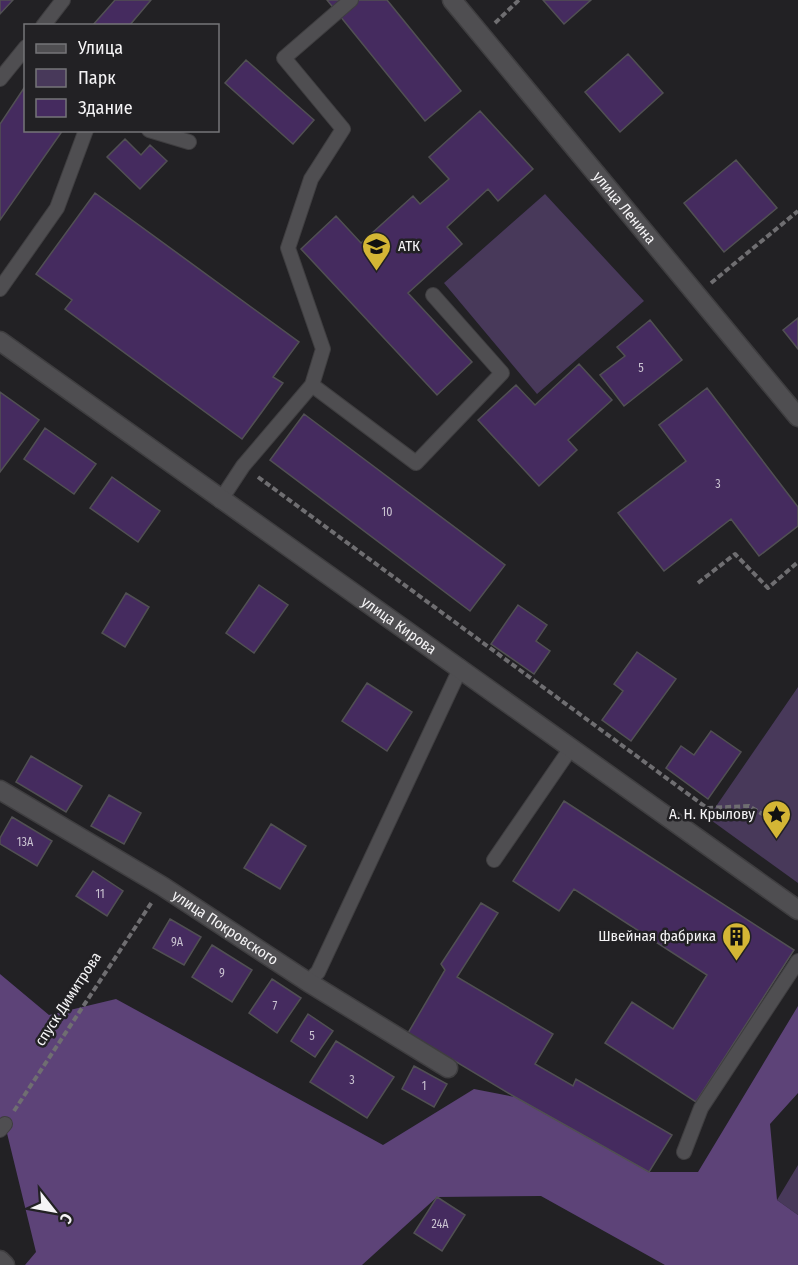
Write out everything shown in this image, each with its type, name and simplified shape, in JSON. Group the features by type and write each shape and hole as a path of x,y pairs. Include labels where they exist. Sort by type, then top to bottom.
{"street":[{"name":"улица Ленина","path":"452,0 798,417"},
{"name":"улица Кирова","path":"0,341 220,501 460,667 798,910"},
{"name":"улица Покровского","path":"0,790 162,886 308,982 448,1068"},
{"path":"0,1260 5,1265"}],"lane":[{"path":"45,24 63,0"},
{"path":"220,501 243,466 312,385 323,349 288,248 311,179 343,129 284,58 351,0"},
{"path":"0,79 24,49"},
{"path":"0,289 57,208 85,132"},
{"path":"156,132 189,142"},
{"path":"312,385 416,462 502,373 433,295"},
{"path":"308,982 318,972 460,667"},
{"path":"494,860 571,748"},
{"path":"684,1152 701,1108 798,961"}],"path":[{"path":"482,36 519,0"},
{"path":"697,295 798,211"},
{"path":"243,466 707,808 749,806 784,827"},
{"path":"698,583 735,554 768,588 798,562"},
{"name":"спуск Димитрова","path":"2,1127 162,886"}],"green space":[{"path":"545,194 644,301 537,394 444,283"},
{"path":"798,687 798,883 708,818"},
{"path":"798,1165 798,1215 777,1200"}],"shaded area":[{"path":"0,974 49,1015 116,999 383,1145 474,1089 515,1097 649,1172 698,1172 798,1006 798,1093 770,1124 777,1200 798,1215 798,1265 665,1265 541,1196 437,1197 362,1265 25,1265 36,1252 5,1125 0,1121"}],"building":[{"path":"0,0 13,0 0,14"},
{"path":"115,0 151,0 131,24 94,24"},
{"path":"327,0 387,0 461,91 425,121"},
{"path":"543,0 591,0 564,24"},
{"path":"628,54 663,93 620,132 585,92"},
{"path":"246,60 314,120 293,144 225,83"},
{"path":"24,88 24,132 62,132 0,220 0,124"},
{"name":"АТК","path":"480,111 533,169 498,201 488,189 447,227 462,244 408,293 472,362 437,395 301,249 336,216 361,243 413,196 420,204 449,179 429,157"},
{"path":"125,139 141,155 150,145 167,161 140,189 107,157"},
{"path":"736,160 777,208 724,252 684,203"},
{"path":"95,193 299,342 273,377 283,383 242,439 65,309 72,300 36,274"},
{"path":"798,318 798,349 783,330"},
{"path":"650,320 682,360 624,406 600,375 625,356 617,347"},
{"path":"579,364 612,400 568,440 577,450 539,486 478,420 516,385 535,405"},
{"path":"707,388 798,507 798,526 759,556 731,519 664,571 618,513 686,461 659,425"},
{"path":"0,392 39,420 0,472"},
{"path":"304,414 505,565 470,611 270,460"},
{"path":"45,428 96,464 74,494 24,459"},
{"path":"112,477 160,511 138,542 90,508"},
{"path":"259,585 288,605 254,653 226,633"},
{"path":"126,593 149,607 125,647 102,633"},
{"path":"518,605 547,625 536,641 550,651 534,674 491,644"},
{"path":"637,652 676,679 631,741 602,720 623,691 614,684"},
{"path":"367,683 412,712 387,751 342,721"},
{"path":"711,731 741,752 708,799 666,768 681,746 694,755"},
{"path":"31,756 82,786 66,812 16,782"},
{"path":"109,795 141,813 124,844 91,826"},
{"name":"Швейная фабрика","path":"564,801 794,950 696,1102 605,1043 632,1002 673,1029 707,975 574,889 559,911 513,881"},
{"path":"12,817 52,841 37,866 0,844 0,838"},
{"path":"271,824 306,846 280,889 244,868"},
{"path":"93,871 123,891 107,916 76,896"},
{"path":"481,903 498,913 457,977 553,1034 535,1064 573,1086 576,1079 672,1135 649,1172 515,1097 408,1033 445,970 441,964"},
{"path":"170,919 201,937 184,965 153,948"},
{"path":"212,945 252,970 232,1002 192,977"},
{"path":"272,979 301,998 277,1033 249,1013"},
{"path":"308,1014 333,1031 315,1057 291,1041"},
{"path":"336,1041 394,1077 367,1118 310,1082"},
{"path":"414,1066 447,1084 434,1107 402,1089"},
{"path":"437,1197 465,1215 442,1251 414,1233"}],"place":[{"name":"АТК","path":"377,272"},
{"name":"А. Н. Крылову","path":"776,840"},
{"name":"Швейная фабрика","path":"737,962"}]}
